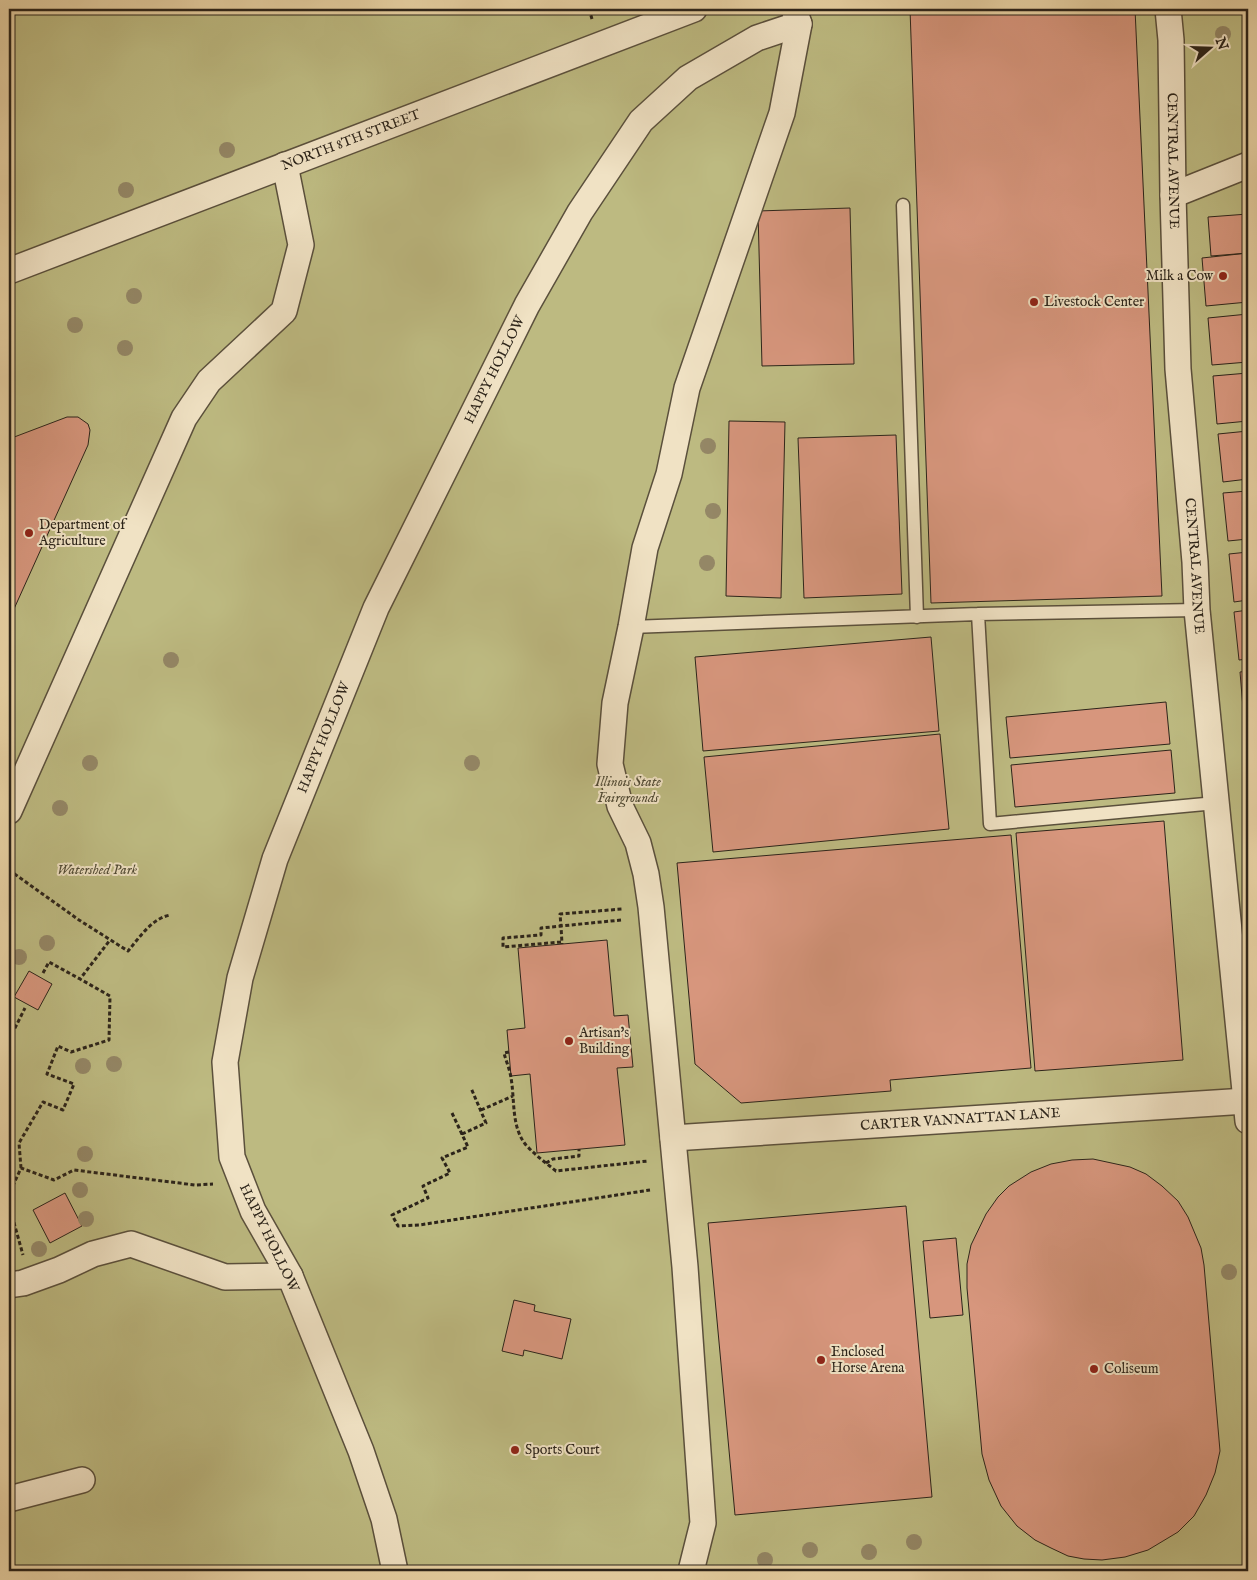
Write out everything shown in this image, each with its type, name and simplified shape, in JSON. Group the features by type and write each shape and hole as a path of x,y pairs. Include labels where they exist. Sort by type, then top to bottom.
{"street":[{"name":"NORTH 8TH STREET","path":"9,271 694,9"},
{"name":"CENTRAL AVENUE","path":"1168,9 1171,40 1178,369 1195,562 1197,610 1247,1111"},
{"path":"691,1571 703,1523 685,1268 673,1138 646,874 638,843 620,806 610,764 615,703 631,627 644,548 669,474 687,388 782,113 797,17"},
{"name":"HAPPY HOLLOW","path":"395,1571 384,1520 361,1450 290,1276 253,1211 232,1157 225,1062 240,978 275,859 376,608 527,305 580,212 641,121 688,78 797,17"},
{"path":"9,811 184,418 209,381 284,311 301,245 285,165"},
{"path":"1173,195 1248,166"},
{"name":"CARTER VANNATTAN LANE","path":"673,1138 1247,1111"},
{"path":"20,1282 59,1270 92,1254 130,1244 225,1277 290,1276"},
{"path":"9,1499 82,1480"}],"lane":[{"path":"903,205 917,617"},
{"path":"631,627 978,614 1197,610"},
{"path":"978,614 990,824 1216,804"}],"path":[{"path":"588,9 594,24"},
{"path":"1246,9 1248,14"},
{"path":"9,870 79,920 128,951 143,932 160,917 170,915"},
{"path":"621,920 560,926 541,928 541,935 503,938 503,947 562,943 560,926 560,914 622,909"},
{"path":"80,979 110,940"},
{"path":"20,1282 24,1261 10,1212 11,1190 21,1168 19,1143 43,1102 64,1110 74,1084 47,1074 58,1046 71,1052 110,1040 110,996 49,962 43,973"},
{"path":"9,1040 25,1008"},
{"path":"510,1052 504,1052 511,1078 515,1120 521,1138 526,1145 546,1163 556,1171 643,1162"},
{"path":"462,1134 486,1123 471,1088"},
{"path":"481,1110 513,1096"},
{"path":"452,1112 468,1148 442,1158 450,1173 423,1186 428,1198 392,1215 398,1226 418,1225 652,1189"},
{"path":"546,1163 553,1159 580,1156 579,1149"},
{"path":"21,1168 54,1180 74,1170 196,1186 242,1182"},
{"path":"9,1560 15,1571"}],"green space":[{"name":"Illinois State Fairgrounds","path":"9,9 1248,9 1248,1571 9,1571"}],"building":[{"name":"Livestock Center","path":"910,9 1135,9 1162,596 931,603"},
{"path":"850,208 854,364 762,366 758,211"},
{"path":"1248,214 1248,253 1211,256 1208,217"},
{"path":"1248,253 1248,302 1206,306 1202,258"},
{"path":"1248,314 1248,362 1212,365 1208,318"},
{"path":"1248,373 1248,421 1217,424 1213,376"},
{"name":"Department of Agriculture","path":"67,417 78,417 88,424 90,430 88,445 9,620 9,439"},
{"path":"729,421 785,422 781,598 726,596"},
{"path":"1248,431 1248,479 1223,482 1218,434"},
{"path":"896,435 902,594 804,598 798,438"},
{"path":"1248,491 1248,539 1228,541 1223,493"},
{"path":"1248,552 1248,600 1234,602 1229,554"},
{"path":"1248,610 1248,659 1239,660 1234,612"},
{"path":"931,637 939,731 703,751 695,657"},
{"path":"1248,671 1248,720 1244,720 1240,672"},
{"path":"1166,702 1170,744 1010,758 1006,717"},
{"path":"1246,730 1248,730 1248,756"},
{"path":"940,734 949,829 713,852 704,757"},
{"path":"1171,750 1175,793 1015,807 1011,765"},
{"path":"1164,821 1183,1060 1035,1071 1016,833"},
{"path":"1011,835 1031,1068 890,1080 891,1091 741,1103 695,1064 677,863"},
{"name":"Artisan's Building","path":"607,940 614,1016 628,1015 633,1067 617,1068 625,1145 537,1153 530,1074 511,1076 507,1030 525,1028 518,948"},
{"path":"29,971 52,984 38,1010 14,997"},
{"name":"Coliseum","path":"1093,1159 1130,1167 1146,1174 1178,1201 1188,1217 1201,1248 1204,1265 1220,1451 1215,1473 1206,1495 1194,1516 1178,1532 1148,1550 1125,1557 1102,1560 1068,1556 1035,1540 1017,1526 1001,1506 989,1480 982,1454 967,1288 967,1264 971,1245 986,1214 998,1197 1009,1186 1031,1172 1051,1164"},
{"path":"65,1193 82,1226 50,1243 33,1210"},
{"name":"Enclosed Horse Arena","path":"906,1206 932,1497 735,1515 708,1223"},
{"path":"956,1238 963,1315 930,1318 923,1241"},
{"path":"514,1300 535,1305 534,1311 571,1319 562,1359 524,1350 523,1356 502,1351"}],"place":[{"name":"Milk a Cow","path":"1223,276"},
{"name":"Livestock Center","path":"1034,302"},
{"name":"Department of Agriculture","path":"29,533"},
{"name":"Artisan's Building","path":"569,1041"},
{"name":"Enclosed Horse Arena","path":"821,1360"},
{"name":"Coliseum","path":"1094,1369"},
{"name":"Sports Court","path":"515,1450"}],"park label":[{"name":"Watershed Park","path":"97,870"}]}
